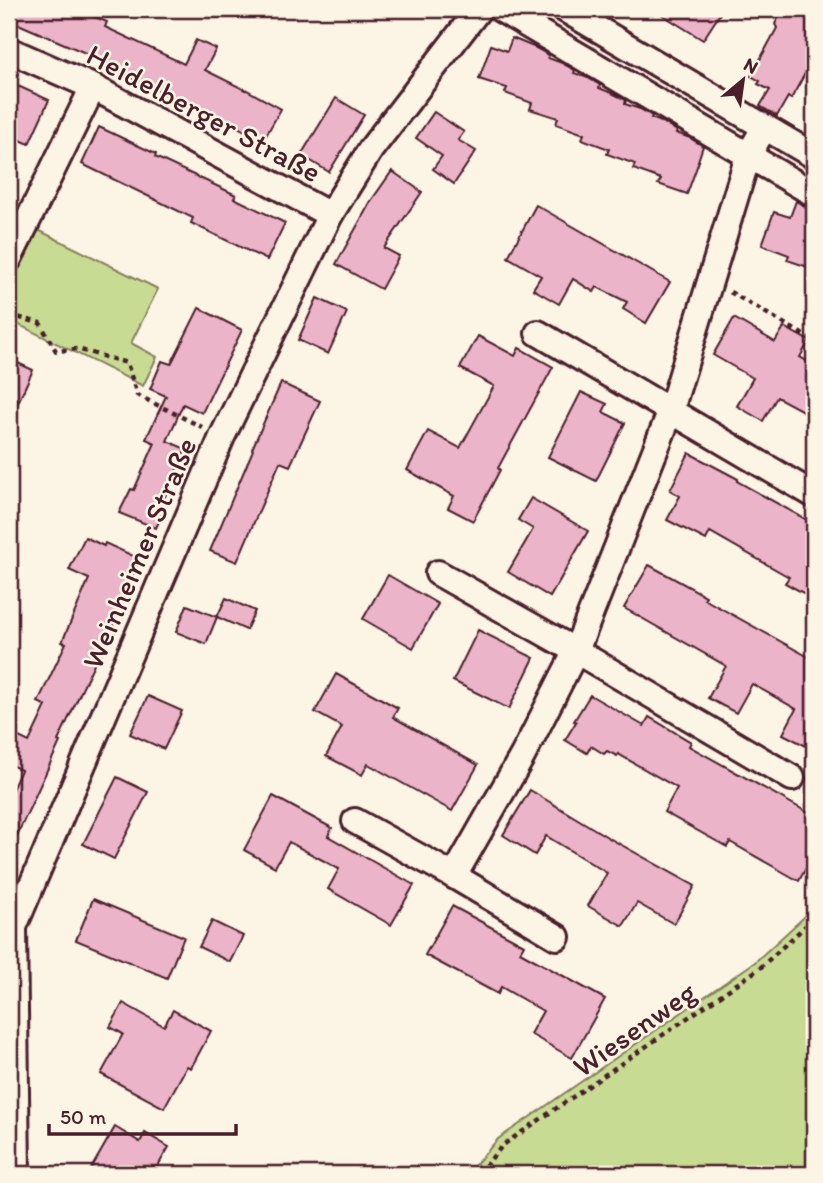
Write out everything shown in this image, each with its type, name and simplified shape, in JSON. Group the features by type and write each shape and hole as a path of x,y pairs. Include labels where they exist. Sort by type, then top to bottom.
{"street":[{"name":"Weinheimer Straße","path":"17,1174 11,926 222,437 330,215 371,149 479,9"},
{"path":"500,9 814,194"},
{"path":"564,9 764,128 811,146"},
{"name":"Heidelberger Straße","path":"9,50 93,87 330,215"},
{"path":"9,260 93,87"},
{"path":"454,876 523,755 576,651 671,410 748,156 764,128"},
{"path":"538,333 814,495"},
{"path":"438,573 793,778"},
{"path":"355,821 557,937"}],"path":[{"path":"711,281 814,341"},
{"path":"9,315 40,323 56,351 77,349 127,363 136,396 222,437"},
{"name":"Wiesenweg","path":"478,1174 503,1145 760,968 814,918"}],"green space":[{"path":"38,230 158,289 131,343 157,357 143,386 9,320 9,289"},
{"path":"814,908 814,1174 467,1174 498,1139 755,962"}],"building":[{"path":"9,9 77,9 107,22 105,27 184,64 196,40 216,49 205,70 281,109 263,141 207,110 205,113 109,67 111,64 9,20"},
{"path":"653,9 723,9 703,40"},
{"path":"783,9 814,9 814,57 791,99 788,97 777,116 760,106 770,90 758,84 760,81 751,76 777,28 775,24"},
{"path":"512,38 549,55 548,58 600,85 599,88 626,100 625,104 640,109 652,116 651,118 677,131 676,133 703,146 687,194 658,184 661,179 633,169 635,164 607,154 609,149 582,139 584,134 556,124 558,118 530,109 532,103 505,93 507,88 479,79 491,45 507,51"},
{"path":"9,82 49,100 29,144 9,135"},
{"path":"336,98 364,115 329,172 301,155"},
{"path":"434,112 464,132 458,140 476,151 454,184 433,169 442,156 416,138"},
{"path":"99,127 236,195 234,198 285,223 267,260 191,223 193,218 82,164"},
{"path":"392,171 422,192 384,248 399,256 381,289 336,264 371,201"},
{"path":"796,201 814,209 814,269 787,260 789,255 762,245 774,212 790,217"},
{"path":"536,205 670,282 646,323 623,309 627,302 597,287 594,292 573,279 559,304 533,289 541,276 508,257"},
{"path":"317,298 347,312 328,354 298,340"},
{"path":"199,308 242,330 202,413 183,404 167,441 186,449 162,503 166,506 156,528 119,513 131,489 134,490 155,443 146,439 166,396 150,389 162,361 171,364"},
{"path":"734,318 775,342 784,327 809,341 800,357 814,365 814,417 777,397 763,421 737,406 753,378 713,355"},
{"path":"478,336 515,356 519,348 553,367 498,468 500,470 473,521 448,508 454,496 407,470 428,431 460,448 494,386 460,368"},
{"path":"9,359 33,370 9,422"},
{"path":"281,383 320,401 290,466 280,462 237,562 210,551"},
{"path":"581,392 607,404 603,412 625,423 596,481 548,457"},
{"path":"689,453 814,524 814,599 785,583 789,577 710,532 706,540 667,520 680,496 670,490"},
{"path":"531,498 588,531 550,597 508,572 533,529 518,520"},
{"path":"85,537 140,559 99,658 97,657 58,741 60,742 9,853 9,796 21,770 9,764 9,732 29,742 46,706 38,702 66,643 62,642 89,579 69,570"},
{"path":"649,565 814,660 814,750 783,734 796,709 752,684 736,713 708,698 726,666 624,608"},
{"path":"388,575 438,604 413,648 363,619"},
{"path":"226,598 255,611 246,630 217,617"},
{"path":"187,605 217,617 206,644 176,632"},
{"path":"478,630 534,658 509,709 453,681"},
{"path":"336,674 398,708 393,717 478,765 452,811 368,764 362,775 326,756 342,727 315,712"},
{"path":"590,695 644,726 649,717 691,742 689,746 814,816 814,853 799,881 730,842 727,847 664,812 677,788 618,754 617,756 607,751 604,754 591,746 587,753 565,740"},
{"path":"148,696 182,711 164,749 130,734"},
{"path":"117,777 148,792 114,859 83,844"},
{"path":"530,790 695,886 674,924 637,903 623,926 588,906 607,873 546,836 535,855 503,835"},
{"path":"273,796 332,828 328,836 414,885 391,925 328,889 339,869 289,842 275,867 244,850"},
{"path":"93,899 184,937 167,978 76,940"},
{"path":"452,906 524,945 520,952 605,999 572,1058 530,1034 543,1011 501,987 498,994 425,955"},
{"path":"212,921 243,936 230,962 199,947"},
{"path":"123,1003 164,1026 173,1010 211,1031 191,1068 187,1066 164,1108 101,1074 123,1034 110,1027"},
{"path":"115,1127 140,1142 145,1133 169,1147 153,1174 88,1174"}]}
